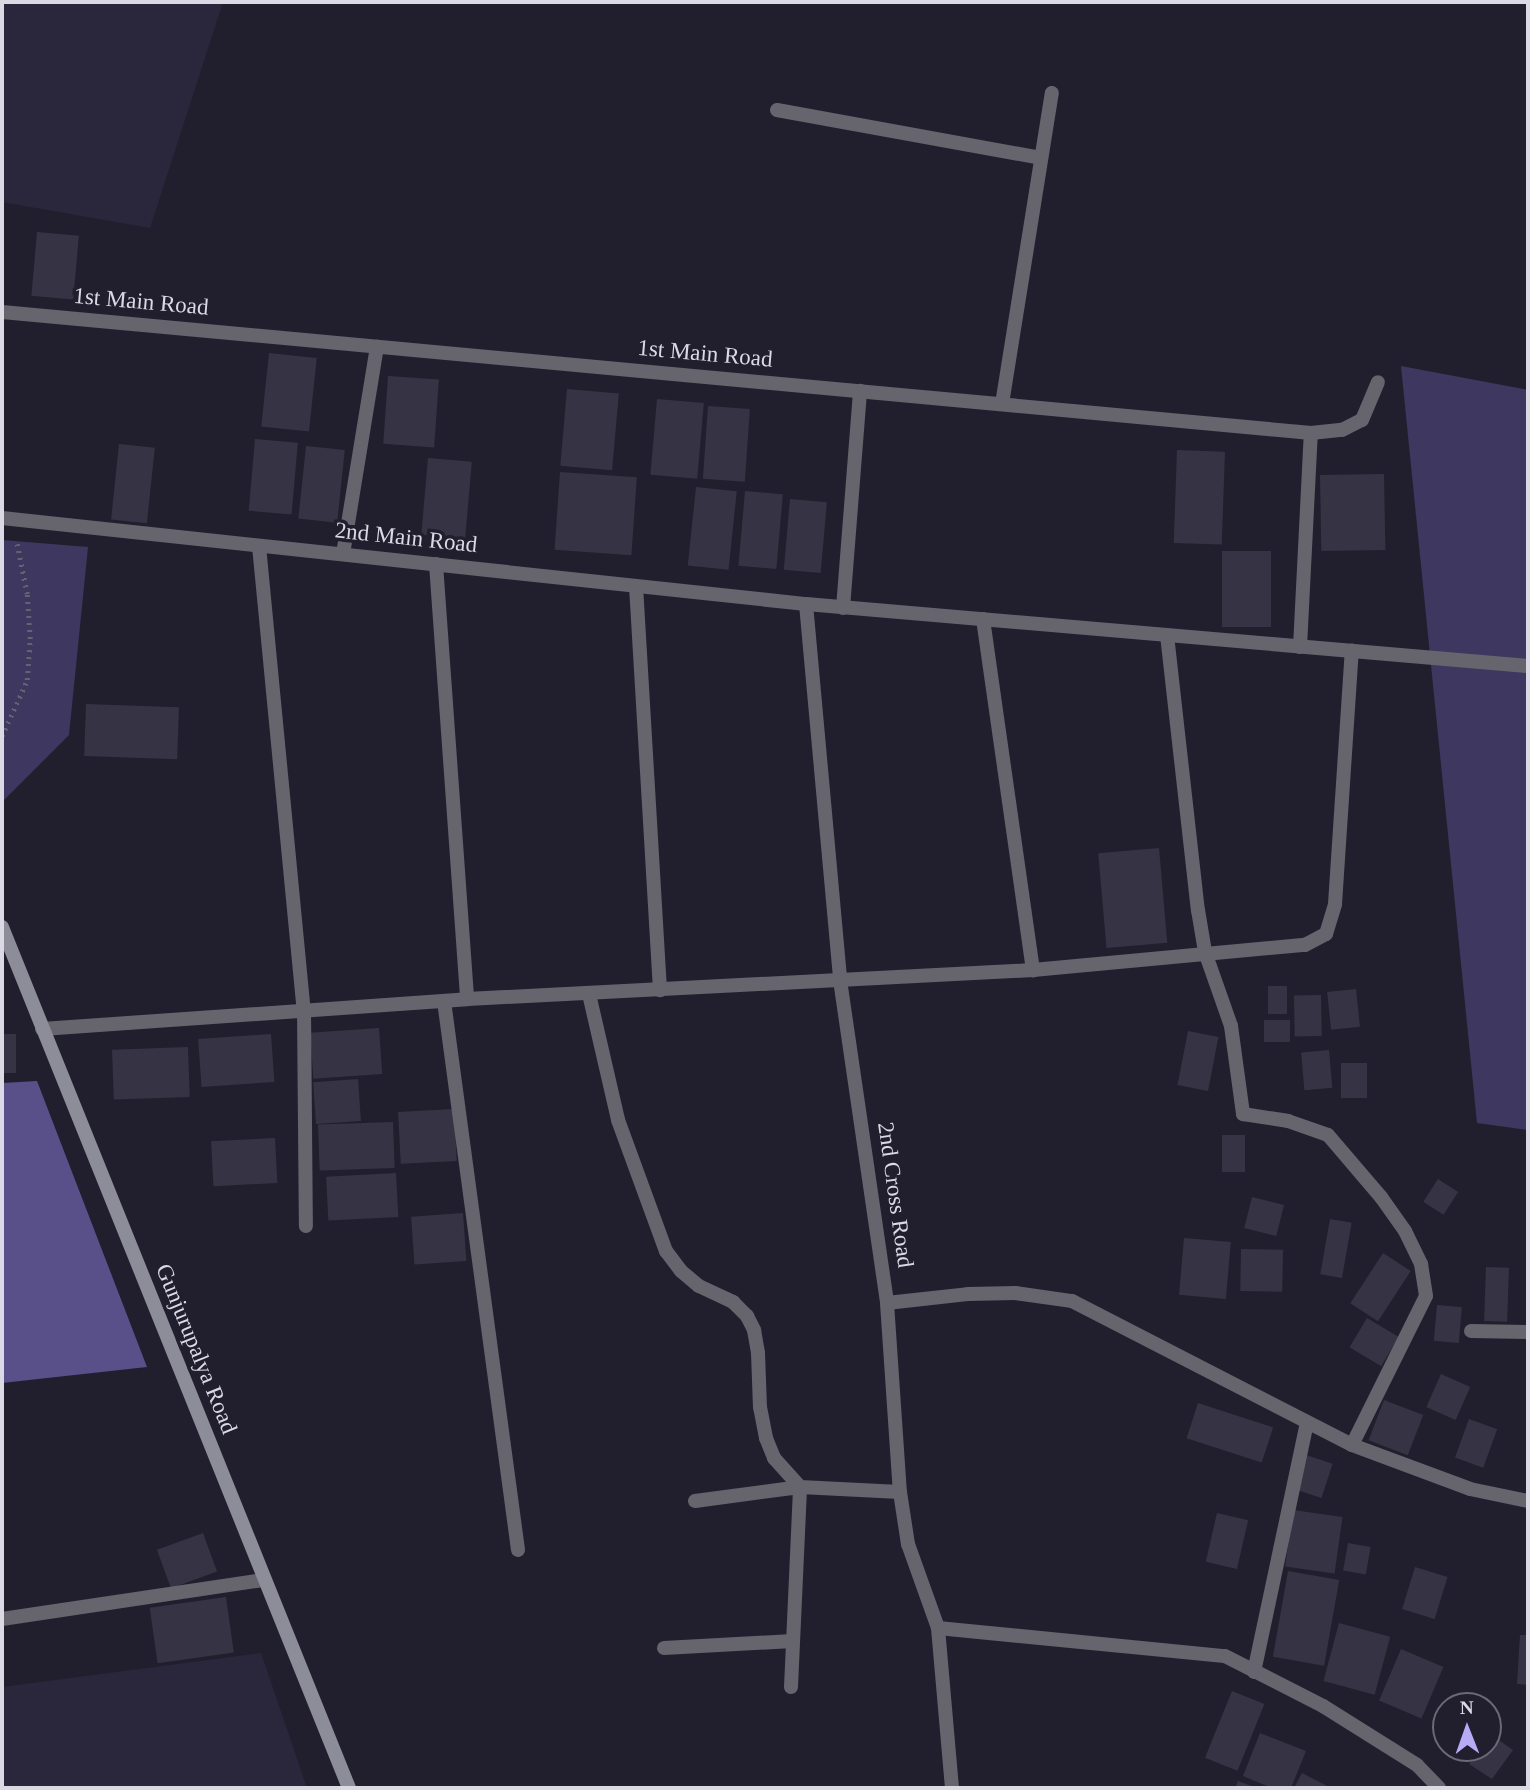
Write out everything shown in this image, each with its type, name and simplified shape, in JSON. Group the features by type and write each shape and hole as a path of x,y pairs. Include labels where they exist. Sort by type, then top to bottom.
{"street":[{"path":"1002,404 1052,93"},
{"path":"777,110 1041,158"},
{"name":"1st Main Road","path":"2,312 1311,433 1342,430 1362,420 1378,382"},
{"path":"343,554 377,347"},
{"path":"843,608 860,391"},
{"path":"1300,647 1311,433"},
{"name":"2nd Main Road","path":"7,518 843,608 1528,666"},
{"path":"259,545 304,1010 306,1226"},
{"path":"436,564 467,999"},
{"path":"636,586 660,990"},
{"name":"2nd Cross Road","path":"806,604 840,980 887,1303 900,1492 908,1544 938,1628 952,1788"},
{"path":"983,620 1033,970"},
{"path":"1167,635 1186,822 1205,952 1231,1026 1243,1114 1289,1121 1328,1135 1381,1196 1405,1231 1421,1264 1426,1296 1352,1445"},
{"path":"42,1029 467,999 1033,970 1205,952 1304,945 1326,934 1335,904 1352,651"},
{"name":"Gunjurupalya Road","path":"2,927 349,1788"},
{"path":"589,994 618,1120 666,1251 681,1271 699,1286 733,1302 747,1316 754,1330 758,1353 760,1407 766,1438 774,1458 800,1487 791,1687"},
{"path":"444,1001 518,1550"},
{"path":"887,1303 968,1294 1016,1293 1072,1300 1352,1445 1470,1489 1528,1501"},
{"path":"1472,1331 1528,1332"},
{"path":"1254,1672 1307,1423"},
{"path":"695,1501 800,1487 900,1492"},
{"path":"2,1619 264,1580"},
{"path":"938,1628 1225,1656 1324,1706 1405,1758 1439,1788"},
{"path":"664,1647 793,1641"}],"path":[{"path":"2,736 27,680 30,639 27,594 7,518"}],"shaded area":[{"path":"2,2 223,2 150,228 2,202"},
{"path":"1401,366 1528,390 1528,1130 1477,1123"},
{"path":"2,540 88,547 69,735 2,802"},
{"path":"37,1081 147,1367 2,1383 2,1083"},
{"path":"261,1653 307,1788 2,1788 2,1687"}],"building":[{"path":"37,232 79,236 73,299 31,296"},
{"path":"269,353 317,358 309,432 261,427"},
{"path":"388,376 439,380 434,447 383,444"},
{"path":"567,389 619,394 612,470 560,466"},
{"path":"657,399 704,403 697,479 650,475"},
{"path":"708,406 750,409 745,482 703,479"},
{"path":"255,439 298,443 292,514 249,511"},
{"path":"119,444 155,448 147,523 111,520"},
{"path":"306,446 345,450 337,523 298,519"},
{"path":"1177,450 1225,452 1222,545 1174,543"},
{"path":"428,458 472,462 465,539 421,535"},
{"path":"560,472 637,477 631,555 555,550"},
{"path":"1384,474 1385,550 1321,551 1320,475"},
{"path":"696,487 737,491 729,570 688,566"},
{"path":"745,491 783,494 776,569 738,566"},
{"path":"790,499 827,502 821,573 784,570"},
{"path":"1222,551 1271,551 1271,627 1222,627"},
{"path":"86,704 179,707 177,759 84,756"},
{"path":"1159,848 1167,943 1107,948 1098,853"},
{"path":"1268,986 1287,986 1287,1014 1268,1014"},
{"path":"1356,989 1360,1027 1331,1030 1327,992"},
{"path":"1294,995 1321,995 1322,1036 1295,1036"},
{"path":"1264,1020 1290,1020 1290,1042 1264,1042"},
{"path":"379,1028 382,1074 313,1079 310,1033"},
{"path":"1188,1031 1218,1037 1208,1091 1178,1085"},
{"path":"2,1034 16,1034 16,1073 2,1073"},
{"path":"271,1034 274,1082 202,1087 198,1039"},
{"path":"188,1047 190,1097 114,1100 112,1050"},
{"path":"1329,1050 1332,1088 1304,1090 1301,1052"},
{"path":"1341,1063 1367,1063 1367,1098 1341,1098"},
{"path":"358,1079 361,1121 316,1124 313,1082"},
{"path":"454,1109 457,1161 401,1164 398,1112"},
{"path":"393,1122 395,1168 320,1171 318,1125"},
{"path":"1222,1135 1245,1135 1245,1172 1222,1172"},
{"path":"275,1138 277,1183 213,1186 211,1141"},
{"path":"396,1173 398,1217 328,1221 326,1177"},
{"path":"1438,1179 1458,1192 1443,1215 1423,1202"},
{"path":"1252,1197 1284,1205 1276,1236 1244,1228"},
{"path":"463,1213 466,1261 414,1265 411,1217"},
{"path":"1330,1219 1352,1223 1342,1278 1320,1274"},
{"path":"1184,1238 1231,1242 1226,1299 1179,1295"},
{"path":"1241,1249 1283,1250 1282,1292 1240,1291"},
{"path":"1383,1253 1411,1271 1378,1321 1350,1303"},
{"path":"1486,1267 1509,1268 1507,1322 1484,1321"},
{"path":"1437,1305 1462,1307 1459,1343 1434,1341"},
{"path":"1367,1318 1399,1337 1381,1366 1349,1347"},
{"path":"1441,1374 1470,1387 1456,1420 1426,1407"},
{"path":"1384,1400 1423,1415 1408,1455 1369,1440"},
{"path":"1198,1403 1273,1427 1262,1463 1187,1438"},
{"path":"1469,1419 1497,1429 1483,1468 1455,1458"},
{"path":"1306,1455 1333,1464 1322,1498 1295,1489"},
{"path":"1293,1510 1343,1517 1335,1573 1285,1566"},
{"path":"1217,1513 1248,1520 1237,1569 1206,1562"},
{"path":"203,1533 217,1572 171,1588 157,1550"},
{"path":"1348,1543 1371,1547 1366,1575 1343,1571"},
{"path":"1415,1567 1448,1577 1435,1619 1402,1609"},
{"path":"1288,1571 1339,1580 1324,1666 1273,1657"},
{"path":"226,1597 234,1652 158,1663 150,1608"},
{"path":"1339,1623 1390,1637 1375,1695 1323,1681"},
{"path":"1520,1635 1528,1635 1528,1685 1517,1684"},
{"path":"1401,1649 1443,1667 1421,1719 1379,1701"},
{"path":"1232,1691 1264,1704 1237,1771 1205,1758"},
{"path":"1260,1733 1306,1751 1291,1788 1272,1788 1243,1776"},
{"path":"1502,1742 1513,1750 1492,1779 1469,1764 1502,1762"},
{"path":"1302,1773 1331,1788 1294,1788"},
{"path":"1238,1781 1257,1788 1235,1788"}]}
